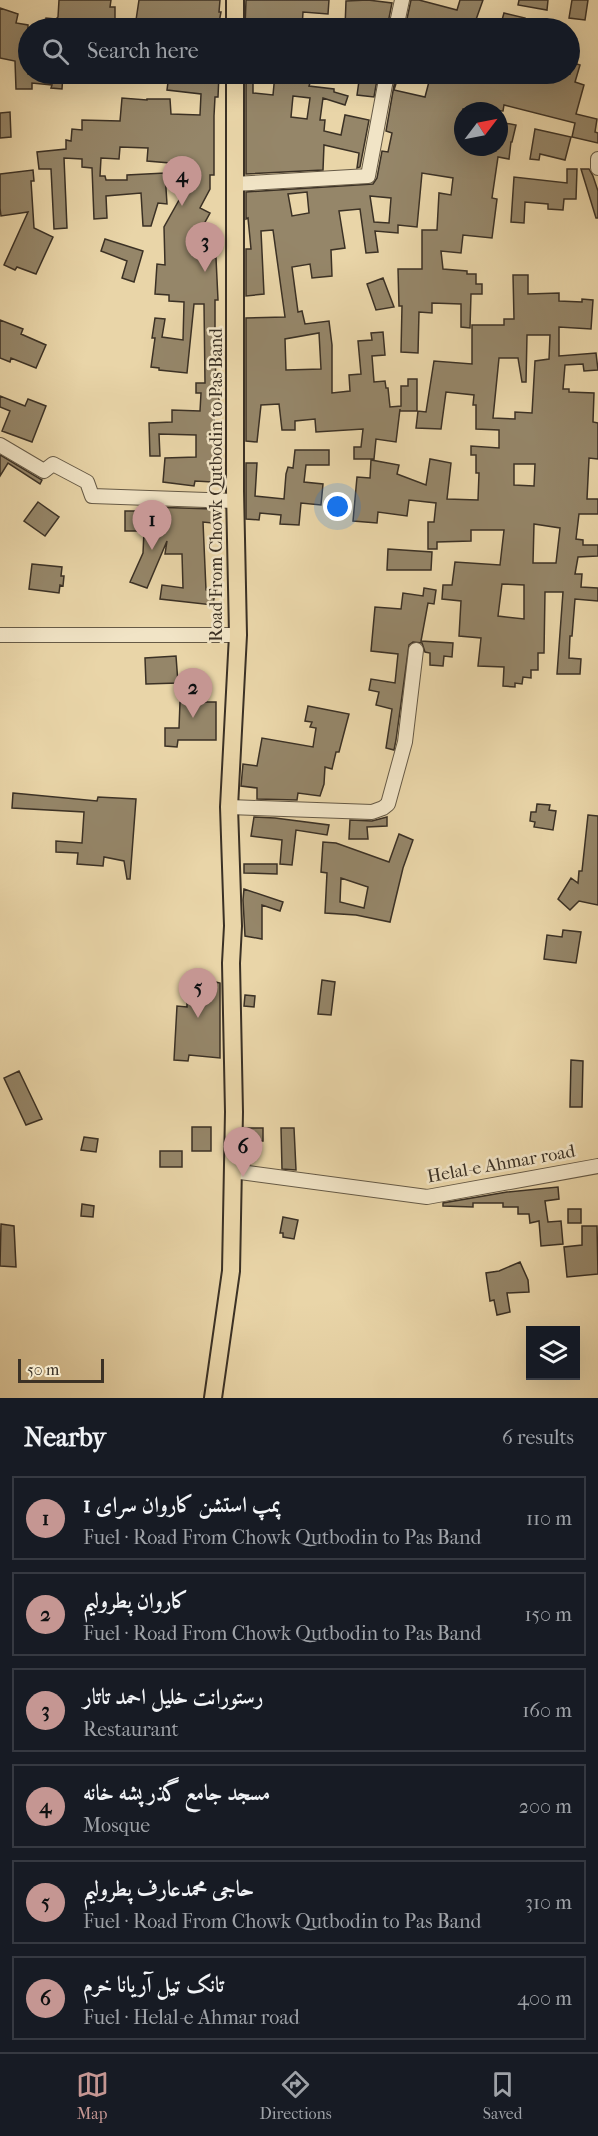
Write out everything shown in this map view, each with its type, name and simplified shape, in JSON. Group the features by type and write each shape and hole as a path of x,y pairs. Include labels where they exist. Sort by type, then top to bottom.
{"main road":[{"path":"235,0 235,18"},
{"name":"Road From Chowk Qutbodin to Pas Band","path":"213,1398 231,1271 234,1112 231,963 233,926 229,807 238,635 235,501 235,84"}],"street":[{"path":"398,18 402,0"},
{"path":"234,184 368,176 385,84"},
{"path":"598,159 598,168"},
{"path":"0,445 44,471 52,464 87,482 92,496 235,501"},
{"path":"0,635 238,635"},
{"path":"229,807 372,812 388,804 405,742 417,650"},
{"name":"Helal-e Ahmar road","path":"232,1171 426,1197 598,1166"}],"building":[{"path":"59,0 111,0 110,7 115,7 115,18 58,17"},
{"path":"139,0 220,0 219,12 221,12 220,18 136,18"},
{"path":"246,0 329,0 328,14 303,12 303,18 245,18"},
{"path":"368,0 392,3 389,18 345,18 346,1"},
{"path":"411,0 457,10 460,0 483,0 477,18 407,18"},
{"path":"519,0 548,0 547,10 518,5"},
{"path":"572,0 588,0 585,20 569,18"},
{"path":"0,8 18,14 16,23 18,23 18,84 32,84 32,89 16,89 15,61 0,58"},
{"path":"504,13 525,18 503,18"},
{"path":"42,84 62,84 62,89 51,88 52,85"},
{"path":"168,84 219,84 214,116 214,175 210,175 210,189 200,208 210,213 198,235 199,258 216,258 218,300 215,300 215,351 219,404 214,404 215,464 212,464 212,482 195,481 194,486 163,482 165,458 196,457 196,435 159,434 160,456 150,456 149,423 172,422 172,410 200,411 201,393 196,393 196,383 205,383 204,304 194,304 187,373 151,367 155,318 165,319 162,337 183,340 184,302 169,301 169,295 155,294 157,264 165,265 164,227 193,175 184,175 184,171 170,171 170,163 147,161 148,148 120,147 119,159 101,158 100,176 105,176 106,180 127,180 127,175 165,173 167,204 158,203 151,226 143,226 141,193 106,196 107,218 94,219 92,168 82,167 82,159 64,158 67,228 54,229 51,169 39,169 37,152 66,149 66,140 71,141 72,129 82,130 82,120 120,121 122,98 170,99 171,114 200,115 201,94 167,90"},
{"path":"246,84 253,84 253,93 273,95 274,84 310,84 309,86 334,89 334,92 348,96 345,105 323,98 320,120 325,120 324,131 341,135 345,115 369,120 360,167 357,168 359,153 324,145 323,170 246,174","holes":["293,96 310,98 307,119 291,117"]},
{"path":"359,84 376,84 374,97 357,95"},
{"path":"394,84 396,84 394,90 425,97 428,84 580,84 584,85 576,114 597,119 595,132 598,133 598,143 572,137 575,123 508,106 508,102 454,102 454,156 508,156 508,124 516,125 509,159 498,157 492,198 497,199 492,238 463,235 461,253 441,251 443,269 476,274 476,284 482,284 482,294 471,294 470,328 461,327 461,304 432,303 432,313 419,312 418,353 401,352 402,306 399,306 398,269 422,269 422,230 437,230 439,193 451,195 453,178 422,173 417,227 398,225 398,233 375,231 378,252 366,253 360,209 339,211 345,248 331,250 332,276 312,278 310,264 292,267 298,312 302,311 305,324 329,321 332,345 332,393 350,391 349,375 361,374 358,341 372,340 371,333 383,332 385,355 372,356 374,382 385,381 390,407 401,406 401,386 408,386 408,379 417,379 417,411 400,411 400,409 396,442 376,439 374,459 354,459 354,447 361,447 363,429 316,432 315,419 295,421 295,430 282,430 279,404 261,405 257,442 246,441 246,318 285,317 273,230 261,231 264,294 246,296 246,249 251,249 248,218 246,219 246,192 373,184 377,178 382,151 388,152 392,133 386,131","holes":["307,192 309,213 292,216 288,194","370,196 391,198 389,223 374,222","319,333 321,369 286,370 285,339"]},
{"path":"10,112 11,137 0,138 0,113"},
{"path":"535,129 571,137 565,160 540,154 539,160 530,159"},
{"path":"567,169 577,169 576,199 564,199 563,210 548,209 548,204 525,202 524,223 511,222 514,177 567,183"},
{"path":"581,169 589,169 593,176 598,191 598,218 596,218"},
{"path":"33,170 34,181 31,181 34,228 53,237 36,274 17,267 15,270 4,265 28,212 1,216 0,208 0,174"},
{"path":"105,239 143,251 134,282 122,278 127,261 101,251"},
{"path":"513,275 528,275 528,294 559,293 559,301 593,300 591,329 559,327 559,356 596,353 598,370 584,371 583,364 565,365 563,389 569,389 569,392 594,393 593,422 598,423 598,459 589,458 587,499 598,499 598,514 579,514 576,539 583,540 583,545 598,545 598,556 578,557 575,574 582,574 581,587 598,588 598,601 575,599 569,658 581,659 580,674 557,674 563,592 545,592 544,653 538,653 538,670 531,670 531,678 523,677 522,684 515,683 515,687 503,686 504,667 478,666 481,638 459,636 461,601 442,599 443,585 452,585 455,562 500,565 504,530 471,530 471,541 437,542 437,549 428,549 428,522 434,522 436,503 409,500 407,516 378,512 377,523 353,521 357,477 370,478 371,460 399,465 397,474 426,485 430,459 451,463 447,499 478,500 479,473 476,473 476,455 471,455 471,446 499,448 499,430 476,429 474,395 446,392 441,429 416,428 418,411 426,412 434,361 472,364 472,325 504,325 504,319 514,319","holes":["527,335 550,335 549,359 535,361 532,413 515,412 515,419 493,418 499,358 518,358 522,382 526,382","514,464 535,464 534,486 514,485","534,524 560,528 556,563 533,563","502,584 524,585 524,619 498,616"]},
{"path":"383,278 394,307 376,310 367,284"},
{"path":"0,320 23,329 21,334 46,345 36,368 11,358 10,362 0,358"},
{"path":"0,396 25,406 28,399 46,406 32,442 2,431 10,411 0,407"},
{"path":"295,450 329,450 329,465 306,465 304,482 323,484 321,505 301,503 299,525 280,524 281,515 260,513 259,520 246,519 246,463 257,463 255,496 284,499 286,474 288,467 293,468"},
{"path":"0,455 42,480 40,484 8,463 0,476"},
{"path":"38,502 59,517 45,536 24,521"},
{"path":"149,507 213,509 212,523 203,522 206,590 215,592 213,605 160,599 162,585 183,588 182,554 165,554 167,541 147,588 130,582 143,553 144,531 125,531 125,511 148,511"},
{"path":"388,549 432,552 431,570 387,570"},
{"path":"32,564 62,567 63,586 60,585 59,593 29,589"},
{"path":"424,588 436,590 434,604 428,603 421,641 453,643 452,657 444,656 443,666 430,665 430,653 425,652 422,643 413,642 409,645 394,750 386,748 392,709 376,705 379,692 369,690 371,679 395,683 398,654 371,651 375,607 401,609 403,593 423,596"},
{"path":"176,656 178,683 146,684 145,658"},
{"path":"180,702 216,702 216,740 178,740 177,747 165,746 165,728 179,728"},
{"path":"308,706 349,714 332,769 325,767 324,784 320,796 298,793 297,800 257,799 257,788 241,786 243,764 257,766 262,738 313,747 316,728 310,727 312,722 305,721"},
{"path":"13,793 97,801 98,797 136,799 130,879 127,879 124,861 104,857 103,866 77,864 78,853 56,852 56,841 82,843 84,812 12,808"},
{"path":"537,804 550,805 549,810 556,811 553,830 534,827 535,822 530,821 531,812 536,812"},
{"path":"588,815 598,816 598,905 579,901 570,910 558,899 571,878 578,883 579,871 582,871"},
{"path":"254,817 329,825 327,835 296,830 292,865 280,864 282,840 251,836"},
{"path":"387,817 387,826 367,827 368,839 349,839 350,820 372,821"},
{"path":"399,834 413,840 403,868 390,922 356,915 325,913 327,873 321,872 323,842 336,843 389,862","holes":["341,878 368,887 364,908 340,902"]},
{"path":"244,864 277,864 277,874 244,873"},
{"path":"244,889 283,902 280,911 262,905 262,939 245,936"},
{"path":"563,930 581,932 576,963 544,959 547,935 562,937"},
{"path":"208,980 220,983 220,1058 189,1055 188,1061 174,1060 177,1006 187,1007 187,989 206,992"},
{"path":"322,980 335,982 331,1015 318,1014"},
{"path":"245,995 255,996 254,1007 244,1006"},
{"path":"571,1060 583,1061 582,1107 570,1107"},
{"path":"19,1071 42,1119 26,1125 4,1078"},
{"path":"192,1127 211,1127 211,1151 192,1151"},
{"path":"244,1128 263,1128 263,1141 252,1141 250,1164 244,1163"},
{"path":"281,1128 294,1128 296,1170 282,1169"},
{"path":"84,1137 98,1139 96,1152 81,1150"},
{"path":"160,1151 182,1151 182,1167 160,1167"},
{"path":"558,1187 559,1199 545,1201 548,1222 561,1221 563,1244 541,1246 539,1221 530,1223 529,1214 518,1214 518,1207 503,1207 503,1203 473,1203 473,1207 443,1206 443,1203 507,1192"},
{"path":"82,1204 94,1206 93,1217 81,1216"},
{"path":"568,1209 581,1209 581,1223 568,1223"},
{"path":"283,1217 298,1220 294,1239 283,1237 283,1233 280,1233"},
{"path":"1,1224 14,1226 16,1267 0,1266"},
{"path":"582,1226 597,1226 598,1274 567,1277 564,1247 582,1245"},
{"path":"520,1262 528,1280 529,1292 507,1293 510,1312 497,1315 494,1300 490,1301 486,1273 499,1271"}],"place":[{"name":"مسجد جامع گذر پشه خانه","path":"182,206"},
{"name":"رستورانت خلیل احمد تاتار","path":"205,272"},
{"name":"پمپ استشن کاروان سرای 1","path":"152,550"},
{"name":"کاروان پطرولیم","path":"193,718"},
{"name":"حاجی محمدعارف پطرولیم","path":"198,1018"},
{"name":"تانک تیل آریانا خرم","path":"243,1177"}]}
